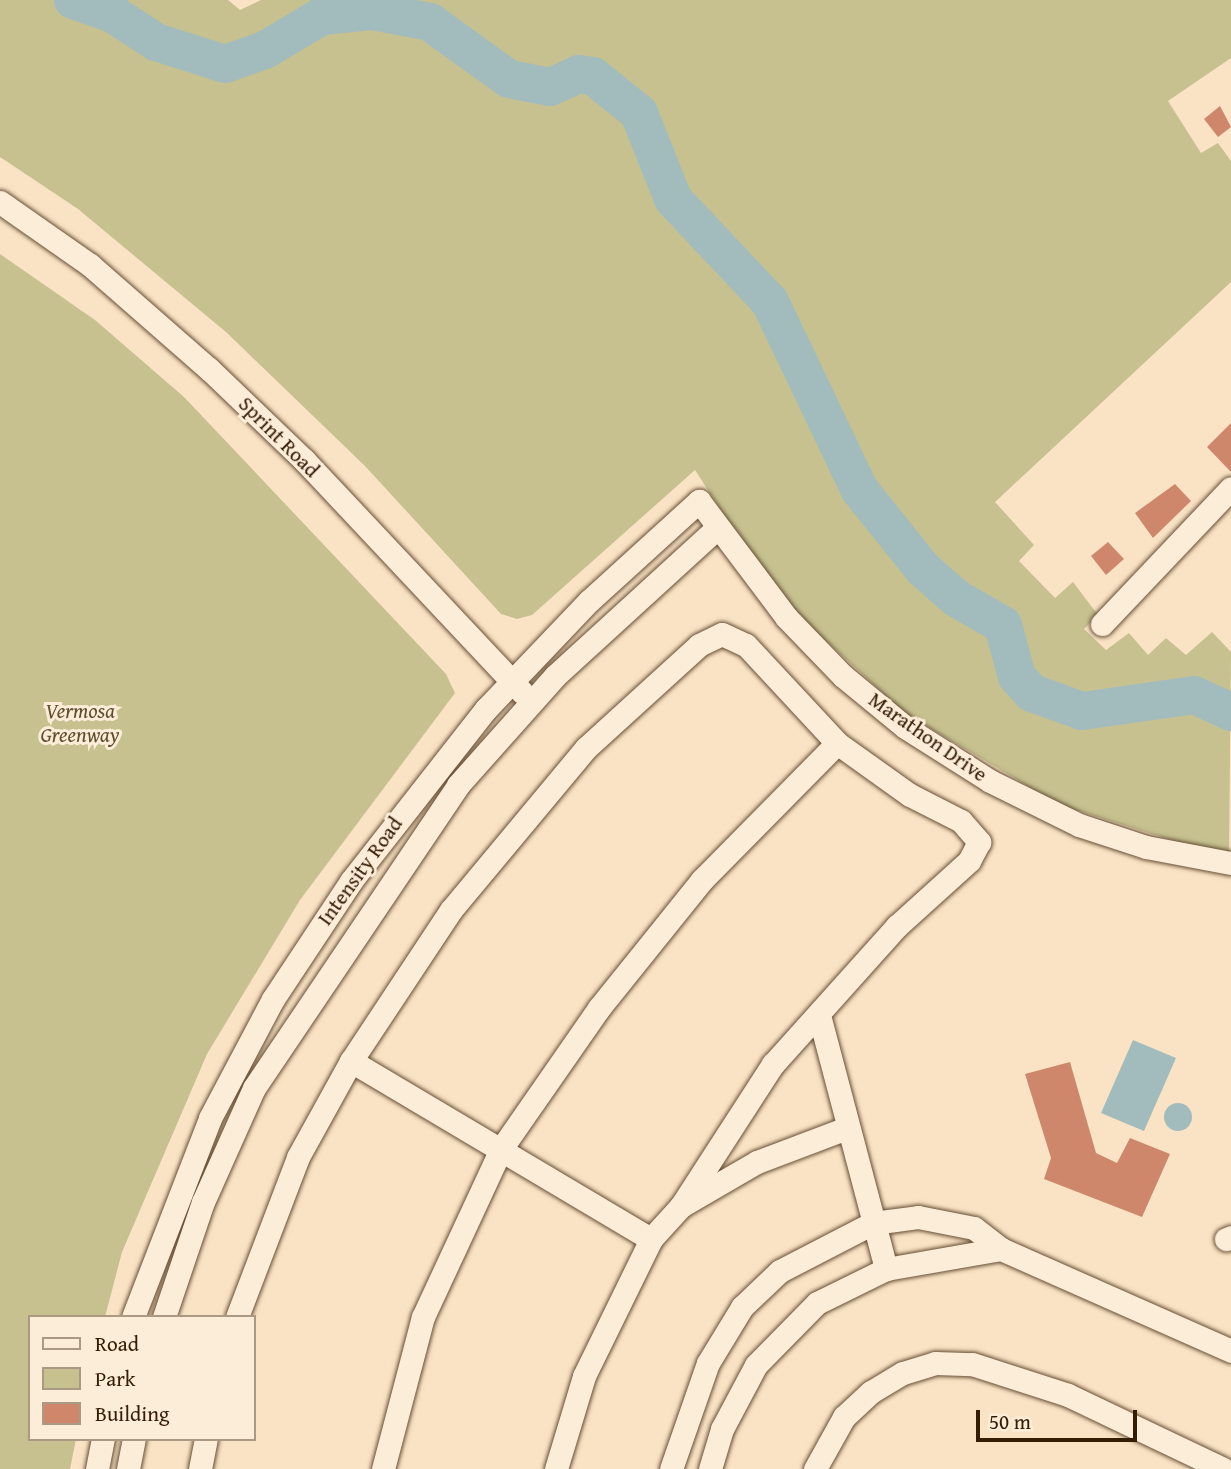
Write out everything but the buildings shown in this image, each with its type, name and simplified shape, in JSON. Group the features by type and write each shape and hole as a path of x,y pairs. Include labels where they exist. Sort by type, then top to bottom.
{"street":[{"name":"Sprint Road","path":"0,202 90,265 209,369 304,460 532,702"},
{"path":"1102,624 1231,488"},
{"name":"Intensity Road","path":"134,1315 182,1179 273,999 394,822 511,682 589,601 699,501"},
{"name":"Marathon Drive","path":"699,501 786,617 843,676 905,727 990,781 1079,825 1146,847 1231,863"},
{"name":"Intensity Road","path":"165,1315 203,1202 267,1066 458,785 532,702 607,625 717,528"},
{"path":"238,1315 298,1157 351,1060 451,910 586,748 699,645 722,634 746,645 837,743 910,795 961,821 979,842 969,861 897,926 765,1074 681,1206 652,1239 584,1376 556,1469"},
{"path":"383,1469 423,1317 501,1149 599,1008 702,880 837,743"},
{"path":"819,1015 886,1269"},
{"path":"351,1060 652,1239"},
{"path":"681,1206 757,1163 847,1128"},
{"path":"671,1469 687,1414 708,1363 742,1307 780,1271 873,1223 918,1217 974,1228 1001,1249 1130,1302 1231,1351"},
{"path":"710,1469 722,1429 756,1365 817,1303 886,1269 1001,1249"},
{"path":"815,1469 844,1417 871,1392 903,1373 935,1363 972,1364 1068,1395 1223,1469"},
{"path":"687,1414 722,1429"},
{"path":"97,1469 103,1441"},
{"path":"128,1469 134,1441"},
{"path":"201,1469 206,1441"}],"green space":[{"path":"0,0 228,0 240,10 261,0 1231,0 1231,58 1168,101 1201,153 1218,143 1231,161 1231,282 995,502 1034,545 1019,561 1055,598 1073,582 1098,615 1084,629 1106,650 1129,633 1148,655 1166,638 1186,655 1212,632 1231,652 1229,858 1060,805 905,713 802,619 744,546 695,470 532,615 517,619 501,614 365,466 226,332 78,209 0,157"},
{"name":"Vermosa Greenway","path":"0,254 95,320 184,397 446,674 455,693 300,900 207,1054 122,1252 106,1315 28,1315 28,1441 76,1441 70,1469 0,1469"}],"water":[{"path":"1133,1040 1176,1058 1144,1131 1101,1113"},
{"path":"1178,1103 1188,1107 1192,1117 1188,1127 1178,1131 1168,1127 1164,1117 1168,1107"}],"waterway":[{"path":"73,0 113,14 156,42 225,64 265,50 322,16 372,11 430,22 509,79 550,87 579,74 593,76 639,113 673,199 770,302 859,489 923,569 956,598 1003,625 1017,677 1032,693 1082,711 1194,695 1231,712"}]}
